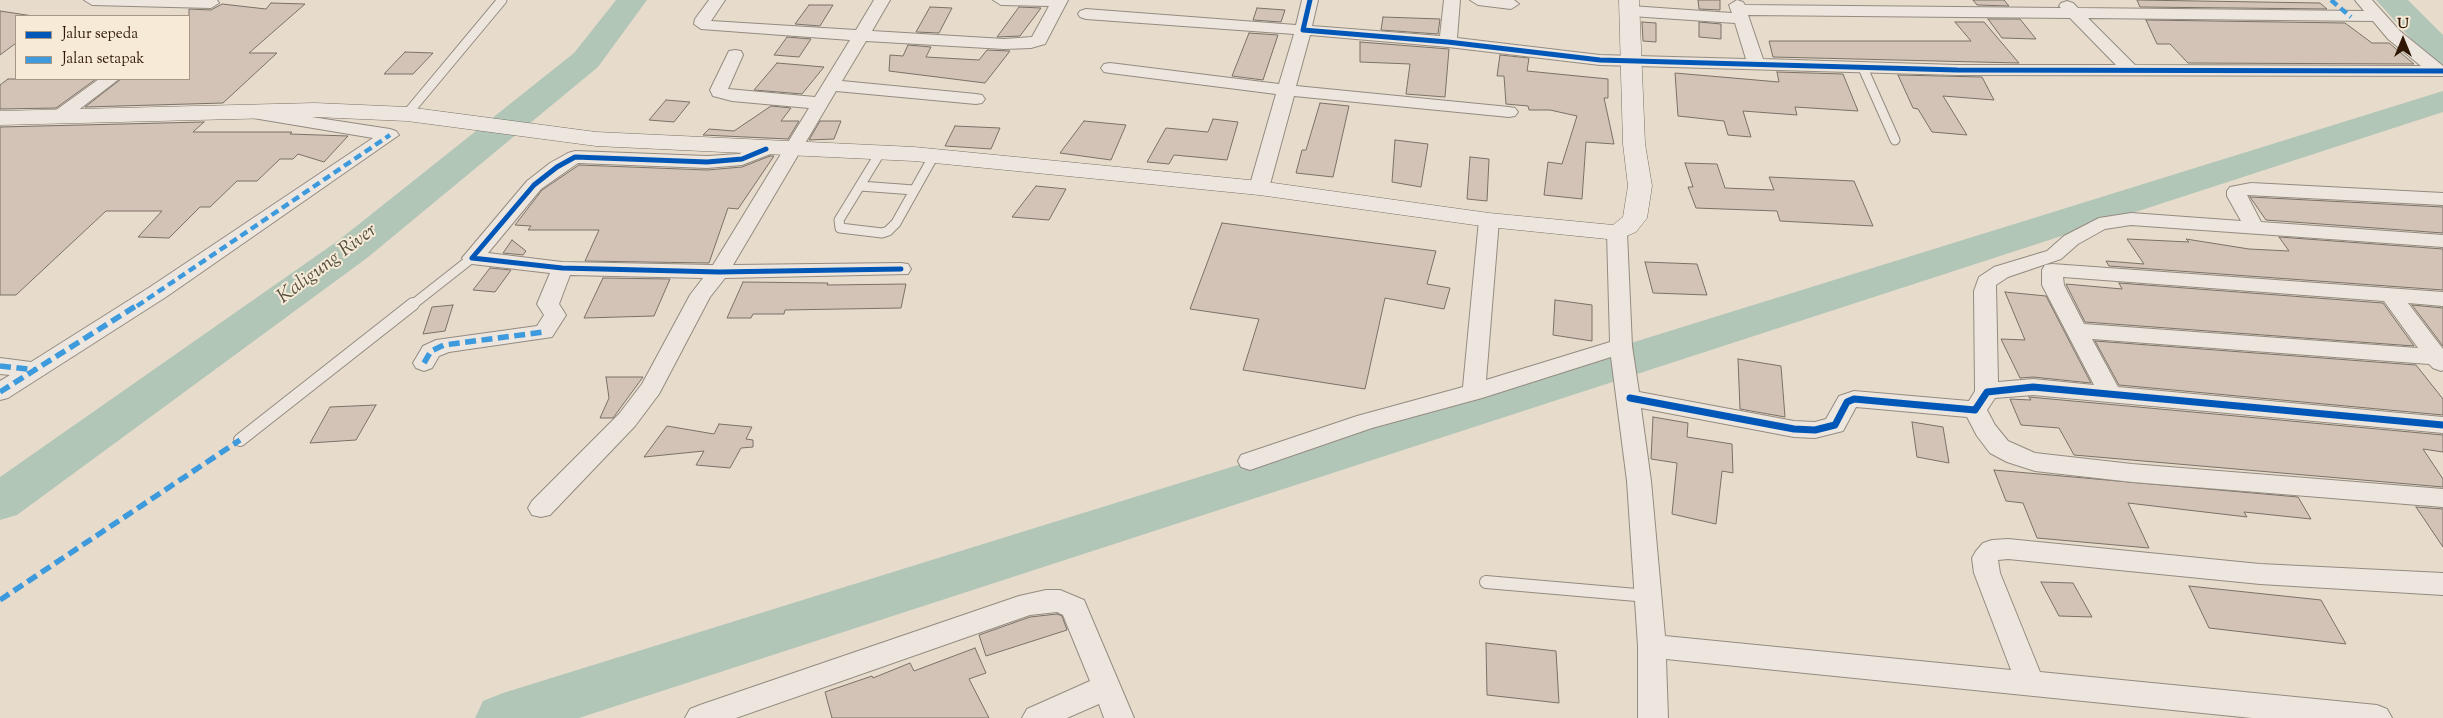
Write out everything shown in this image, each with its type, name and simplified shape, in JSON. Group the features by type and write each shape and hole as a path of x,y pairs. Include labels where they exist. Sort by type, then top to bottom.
{"main road":[{"path":"0,118 315,110 407,114 580,137 766,149 880,153 1259,188 1489,220 1617,233 1626,228 1635,218 1640,186 1634,144 1630,5"}],"street":[{"path":"92,0 214,2"},
{"path":"717,0 703,19 702,24 707,26 1004,44 1031,43 1042,37 1059,1 1001,0"},
{"path":"541,508 627,420 646,394 701,296 719,272 818,103 882,0"},
{"path":"1259,188 1310,0"},
{"path":"1448,42 1452,0"},
{"path":"1478,0 1510,4"},
{"path":"1956,0 1966,13"},
{"path":"2169,0 2184,14"},
{"path":"2260,0 2278,16"},
{"path":"2331,0 2351,17"},
{"path":"2363,0 2375,16 2394,35 2440,71"},
{"path":"190,19 214,2"},
{"path":"1630,5 1738,10 1966,13 2067,6 2184,14 2375,16"},
{"path":"2067,6 2129,69"},
{"path":"1738,10 1756,64"},
{"path":"1086,14 1448,42 1600,60 1863,68 2440,71"},
{"path":"736,55 718,90 719,92 732,96 818,103"},
{"path":"1110,68 1286,89 1509,112"},
{"path":"58,118 109,80"},
{"path":"830,85 976,99"},
{"path":"0,392 158,292 390,135 248,112"},
{"path":"472,258 497,231 534,185 557,167 575,157 706,162 742,159 766,149"},
{"path":"2254,228 2237,196 2237,191 2251,189 2443,199"},
{"path":"2110,394 2053,285 2053,262 2071,240 2099,224 2131,219 2443,240"},
{"path":"1474,392 1489,220"},
{"path":"1617,233 1622,350 1628,393 1652,646 1653,718"},
{"path":"472,258 562,268 719,272 900,269"},
{"path":"2443,299 2391,296 2053,262 2001,272 1986,282 1984,291 1981,401 1985,430 1999,447 2016,456 2035,462 2142,473 2443,498"},
{"path":"424,363 431,351 444,345 544,332 555,315 548,304 562,268"},
{"path":"2391,296 2441,360"},
{"path":"2078,331 2441,360"},
{"path":"1250,461 1364,422 1622,350"},
{"path":"0,366 36,370"},
{"path":"1628,393 1794,428 1815,430 1835,425 1847,402 1854,399 1981,401 2008,388 2033,387 2443,425"},
{"path":"2030,682 1987,573 1985,558 1992,550 2008,549 2260,574 2443,584"},
{"path":"700,718 1029,604 1046,601 1060,601 1074,608 1119,718"},
{"path":"1652,646 2030,682 2377,718"},
{"path":"1037,718 1106,687"}],"lane":[{"path":"407,114 435,83 502,0"},
{"path":"1863,68 1895,140"},
{"path":"880,153 839,220 840,228 886,232 896,222 933,157"},
{"path":"860,186 914,190"},
{"path":"240,440 472,258"},
{"path":"1486,582 1648,596"}],"building":[{"path":"1698,0 1720,0 1720,10 1699,9"},
{"path":"1973,0 2004,0 2009,6 1977,5"},
{"path":"2137,0 2320,3 2327,9 2140,7"},
{"path":"271,3 305,4 249,53 277,53 223,103 85,107 120,80 190,80 189,9 211,10 222,4 266,9"},
{"path":"809,5 833,5 820,26 795,24"},
{"path":"930,7 952,8 939,33 916,32"},
{"path":"1019,7 1041,8 1020,36 997,37"},
{"path":"1257,8 1285,10 1281,22 1253,20"},
{"path":"0,11 26,15 15,15 15,44 0,55"},
{"path":"1383,17 1440,19 1438,34 1381,30"},
{"path":"1988,19 2020,19 2036,39 2002,38"},
{"path":"2146,20 2345,23 2372,43 2389,43 2414,64 2188,63 2170,44 2157,44"},
{"path":"1642,22 1656,23 1656,42 1643,41"},
{"path":"1699,22 1721,24 1721,39 1699,37"},
{"path":"1955,22 1984,22 2019,63 1773,57 1769,41 1971,41"},
{"path":"1249,33 1278,35 1263,80 1232,76"},
{"path":"787,37 811,39 799,57 774,55"},
{"path":"1360,42 1449,49 1445,97 1406,94 1410,64 1360,62"},
{"path":"908,45 931,47 926,57 979,60 987,50 1010,51 985,83 889,71 890,55 903,56"},
{"path":"405,52 433,53 413,74 384,74"},
{"path":"1500,55 1529,58 1527,71 1608,79 1608,98 1604,98 1614,144 1586,142 1582,199 1544,195 1548,162 1562,164 1577,116 1550,110 1529,110 1528,106 1506,104 1504,76 1497,76"},
{"path":"777,63 824,67 802,94 754,90"},
{"path":"1777,72 1843,74 1858,111 1795,107 1797,115 1743,111 1751,137 1728,135 1724,121 1678,116 1675,73 1779,82"},
{"path":"1898,75 1982,77 1994,100 1943,96 1967,135 1932,132 1918,109 1913,108"},
{"path":"8,79 95,80 56,108 0,109 0,85"},
{"path":"666,100 690,102 674,122 649,120"},
{"path":"1320,103 1349,106 1333,177 1296,173 1302,150 1306,150"},
{"path":"771,106 791,108 781,121 799,121 788,139 703,135 709,129 734,131"},
{"path":"1213,119 1238,122 1227,160 1174,155 1169,164 1147,162 1166,128 1208,132"},
{"path":"820,121 841,121 834,139 809,140"},
{"path":"1084,121 1126,125 1111,160 1060,153"},
{"path":"204,122 193,132 292,132 290,134 348,136 324,162 298,154 293,159 280,159 257,181 237,181 210,207 200,207 169,238 138,237 162,211 106,211 16,295 0,295 0,127"},
{"path":"955,126 1000,128 991,149 945,146"},
{"path":"1395,140 1428,144 1421,187 1392,182"},
{"path":"774,156 738,209 728,208 709,263 585,261 599,230 528,230 531,226 515,225 542,190 579,165 707,170 742,167"},
{"path":"1470,157 1489,159 1487,201 1467,199"},
{"path":"1685,163 1717,164 1725,188 1774,190 1769,177 1854,181 1873,226 1780,221 1777,211 1696,208 1688,187 1693,187"},
{"path":"1036,186 1066,189 1049,220 1012,217"},
{"path":"2250,197 2443,207 2443,233 2266,220"},
{"path":"1222,223 1436,251 1427,284 1450,288 1444,309 1385,298 1365,389 1243,370 1259,319 1190,309"},
{"path":"2279,237 2443,249 2443,290 2109,266 2106,261 2144,264 2127,239 2189,242 2186,239 2249,249 2289,251"},
{"path":"512,240 526,251 523,255 503,253"},
{"path":"1645,262 1697,264 1707,295 1653,293"},
{"path":"490,268 511,270 495,292 473,290"},
{"path":"603,278 670,279 654,316 584,318"},
{"path":"743,282 828,283 827,285 906,284 901,308 785,310 784,314 753,314 751,318 727,318"},
{"path":"2119,283 2383,303 2414,346 2085,322 2066,284 2122,289"},
{"path":"2005,292 2046,296 2091,383 2033,377 2020,378 2001,339 2025,340"},
{"path":"1555,300 1592,305 1592,341 1553,335"},
{"path":"453,305 445,331 423,334 432,307"},
{"path":"2412,305 2443,308 2443,346"},
{"path":"2095,341 2416,365 2443,399 2443,415 2119,385"},
{"path":"1738,359 1781,366 1785,417 1740,409"},
{"path":"606,377 643,377 613,418 600,418 609,398"},
{"path":"2029,397 2443,435 2443,452 2423,449 2443,479 2443,487 2074,455 2059,428 2021,425 2010,399 2031,400"},
{"path":"376,405 356,440 310,443 330,407"},
{"path":"1653,417 1688,423 1687,437 1732,444 1733,473 1722,471 1716,524 1672,514 1677,463 1651,459"},
{"path":"1912,422 1943,427 1949,463 1917,457"},
{"path":"719,424 752,427 746,439 753,440 753,447 741,448 730,468 696,465 704,451 644,457 667,426 714,434"},
{"path":"1994,470 2298,497 2311,519 2244,512 2247,517 2128,503 2149,548 2037,538 2023,503 2006,501"},
{"path":"2416,507 2443,509 2443,547"},
{"path":"2041,582 2073,583 2092,617 2059,616"},
{"path":"2189,586 2321,600 2346,644 2209,628"},
{"path":"1057,614 1062,616 1067,630 986,656 979,635 1030,617"},
{"path":"1486,643 1556,651 1559,703 1487,695"},
{"path":"975,648 986,673 969,679 989,718 832,718 825,692 872,676 873,678 910,663 914,671"}],"waterway":[{"name":"Kaligung River","path":"0,502 353,249 586,60 632,0"},
{"path":"2391,0 2443,54"},
{"path":"503,718 2443,101"}],"marked path":[{"path":"2331,0 2351,17"},
{"path":"0,392 158,292 390,135"},
{"path":"424,363 431,351 444,345 544,332"},
{"path":"0,366 36,370"},
{"path":"0,600 240,440"}],"cycle path":[{"path":"1310,0 1303,30 1448,42 1600,60 1957,70 2443,71"},
{"path":"766,149 742,159 707,162 575,157 557,167 534,185 497,231 472,258 562,268 719,272 901,269"},
{"path":"1630,398 1794,429 1815,430 1835,425 1847,402 1854,399 1975,410 1987,392 2008,388 2033,387 2443,425"}]}
